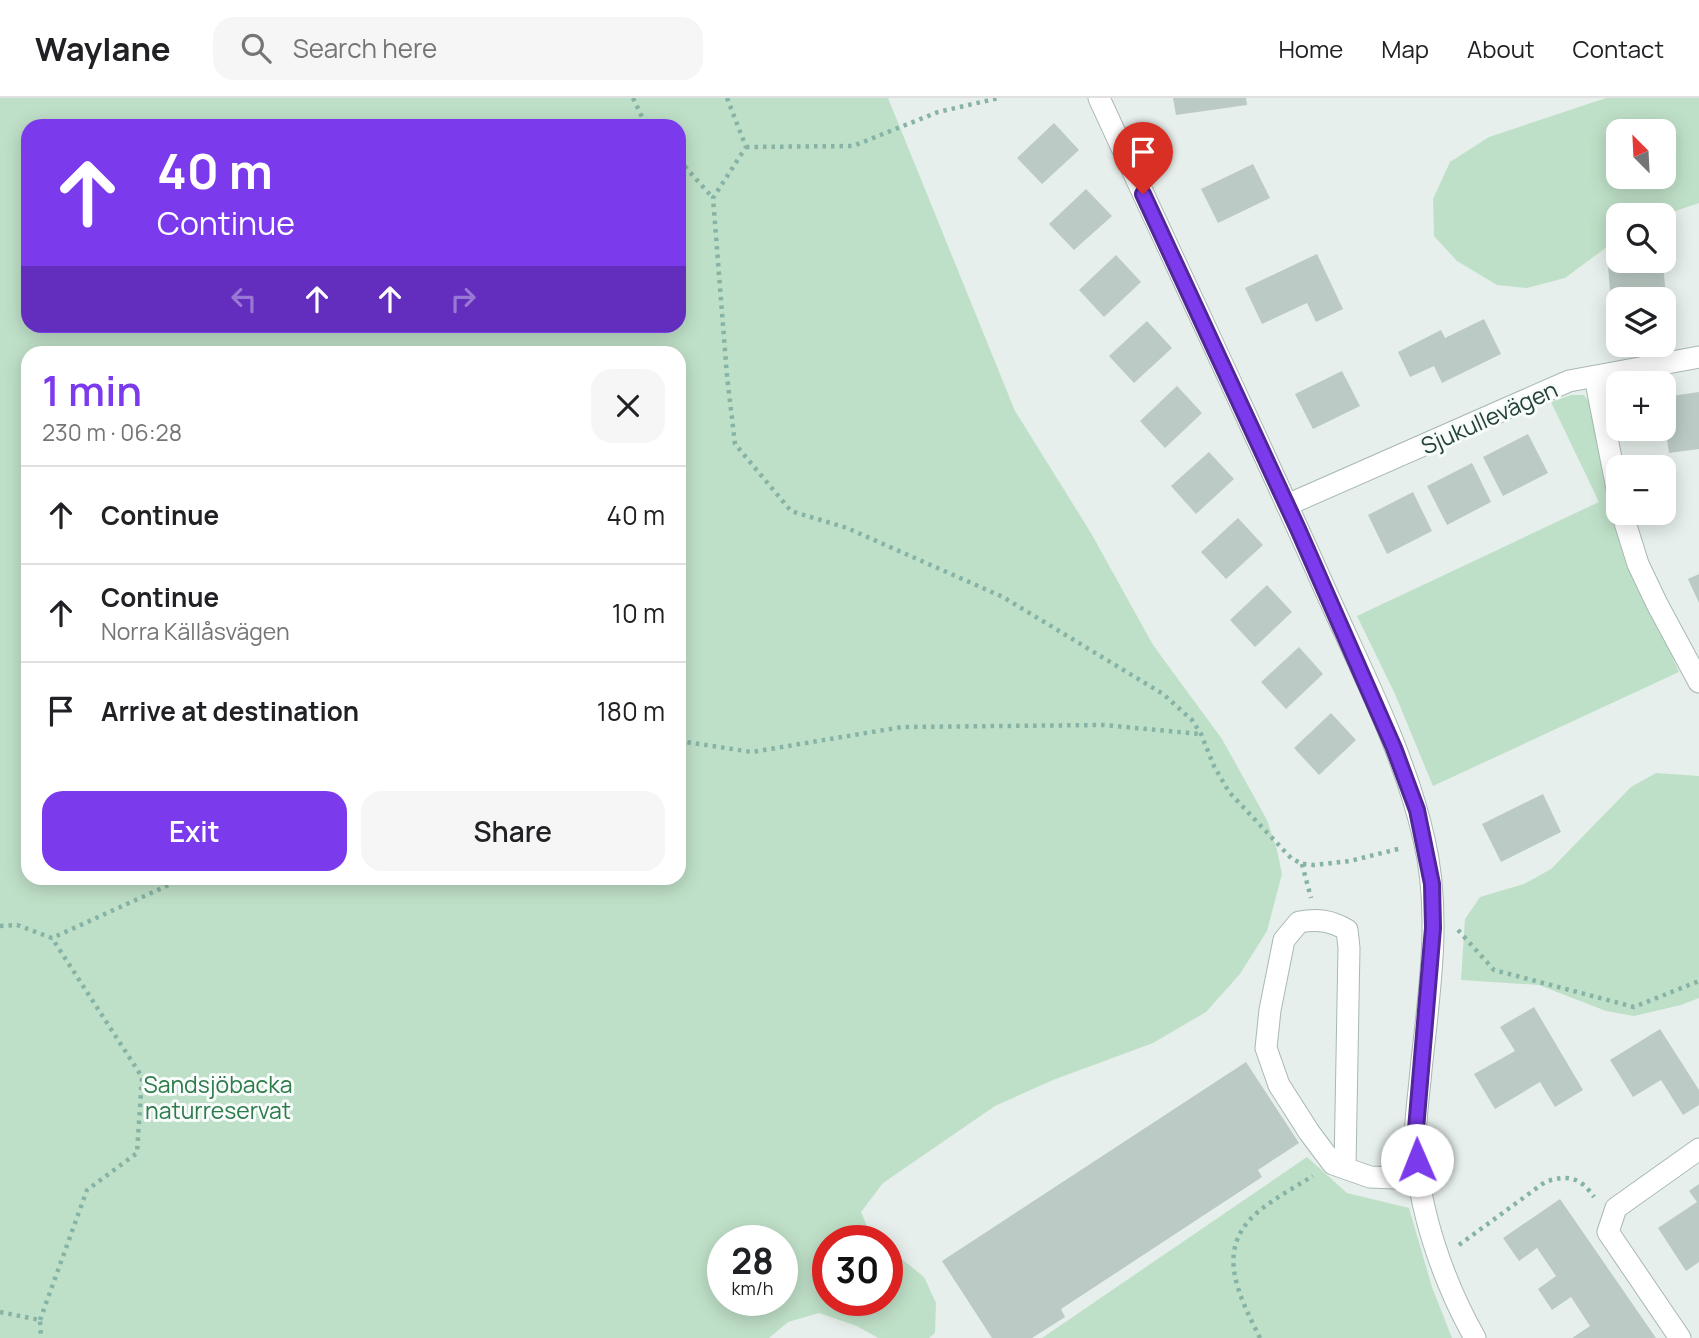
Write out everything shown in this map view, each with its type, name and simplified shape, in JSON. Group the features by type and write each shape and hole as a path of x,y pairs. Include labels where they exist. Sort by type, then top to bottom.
{"street":[{"path":"1099,98 1287,505 1394,748 1417,810 1425,843 1433,901 1429,989 1415,1141 1419,1179 1438,1261 1475,1338"},
{"name":"Sjukullevägen","path":"1287,505 1569,381 1699,357"},
{"path":"1595,377 1610,455"},
{"path":"1626,525 1638,564 1699,682"},
{"path":"1339,1165 1349,948 1347,930 1333,922 1317,919 1299,922 1284,940 1270,1010 1266,1048 1279,1085 1309,1132 1339,1165 1370,1177 1419,1179"},
{"path":"1679,1338 1608,1233 1616,1208 1699,1149"}],"path":[{"path":"633,98 643,119"},
{"path":"727,98 746,147"},
{"path":"746,147 853,146 938,112 999,98"},
{"path":"713,198 746,147"},
{"path":"686,168 713,198 735,444 790,511 847,528 1003,597 1163,694 1192,720 1229,792 1283,850 1301,864 1317,919"},
{"path":"686,742 752,751 902,727 1104,725 1201,734"},
{"path":"1301,864 1350,861 1425,843"},
{"path":"52,938 169,885"},
{"path":"1433,901 1494,970 1634,1007 1699,981"},
{"path":"0,926 17,925 52,938 142,1077 136,1153 87,1190 40,1320 41,1338"},
{"path":"1260,1338 1236,1279 1234,1243 1258,1211 1339,1165"},
{"path":"1438,1261 1545,1182 1559,1177 1576,1177 1586,1185 1611,1221"},
{"path":"0,1312 40,1320"}],"green space":[{"name":"Sandsjöbacka naturreservat","path":"0,98 888,98 1015,411 1091,533 1153,645 1222,739 1267,820 1282,874 1267,931 1240,974 1206,1012 1153,1043 1053,1080 995,1106 883,1183 861,1212 867,1225 812,1225 812,1315 788,1322 769,1338 0,1338"},
{"path":"1606,98 1699,98 1699,203 1676,211 1676,203 1606,203 1606,248 1565,278 1527,288 1497,285 1457,261 1434,236 1433,199 1450,162 1489,137"},
{"path":"1571,395 1584,395 1589,402 1606,479 1606,525 1618,525 1624,547 1679,672 1433,786 1395,694 1357,616 1599,502 1551,402"},
{"path":"1656,773 1699,776 1699,998 1634,1016 1606,1011 1539,985 1461,980 1465,919 1480,897 1524,884 1551,869 1631,787"},
{"path":"1307,1157 1347,1193 1409,1208 1432,1287 1452,1338 1042,1338"},
{"path":"903,1260 924,1277 936,1303 935,1333 929,1338 878,1338 857,1326 828,1316 903,1316"}],"building":[{"path":"1173,98 1246,98 1247,105 1176,115"},
{"path":"1054,123 1079,150 1042,184 1017,158"},
{"path":"1253,164 1270,198 1218,223 1201,189"},
{"path":"1086,189 1112,216 1074,250 1049,224"},
{"path":"1317,254 1343,309 1316,322 1307,303 1262,324 1245,288"},
{"path":"1116,255 1141,282 1104,317 1079,290"},
{"path":"1609,273 1664,273 1665,287 1610,287"},
{"path":"1484,319 1501,354 1442,383 1434,366 1410,377 1398,352 1441,330 1445,338"},
{"path":"1147,321 1172,348 1134,383 1109,356"},
{"path":"1342,371 1360,406 1313,429 1295,394"},
{"path":"1177,386 1202,413 1165,448 1140,421"},
{"path":"1699,392 1699,449 1669,453 1667,441 1676,441 1676,395"},
{"path":"1528,434 1548,473 1503,496 1483,457"},
{"path":"1209,452 1234,479 1196,514 1171,486"},
{"path":"1472,463 1491,502 1447,525 1427,486"},
{"path":"1413,492 1432,531 1387,554 1368,515"},
{"path":"1238,518 1263,545 1226,579 1201,552"},
{"path":"1699,574 1699,603 1688,579"},
{"path":"1267,585 1292,612 1255,647 1230,620"},
{"path":"1299,647 1323,674 1286,709 1261,682"},
{"path":"1331,713 1356,740 1319,775 1294,748"},
{"path":"1543,794 1561,832 1501,862 1482,824"},
{"path":"1534,1007 1583,1090 1555,1107 1540,1082 1495,1109 1474,1074 1515,1051 1500,1027"},
{"path":"1660,1029 1699,1090 1699,1105 1683,1115 1661,1080 1633,1097 1610,1060"},
{"path":"1246,1062 1299,1143 1258,1170 1262,1177 1061,1309 1065,1317 1032,1338 992,1338 942,1261"},
{"path":"1699,1184 1699,1262 1686,1271 1658,1228 1697,1202 1689,1191"},
{"path":"1560,1199 1656,1338 1572,1338 1590,1326 1571,1297 1552,1310 1538,1289 1556,1276 1537,1248 1519,1261 1503,1238"}],"route":[{"path":"1143,194 1298,529 1394,748 1417,810 1432,884 1433,928 1415,1141 1417,1160"}]}
